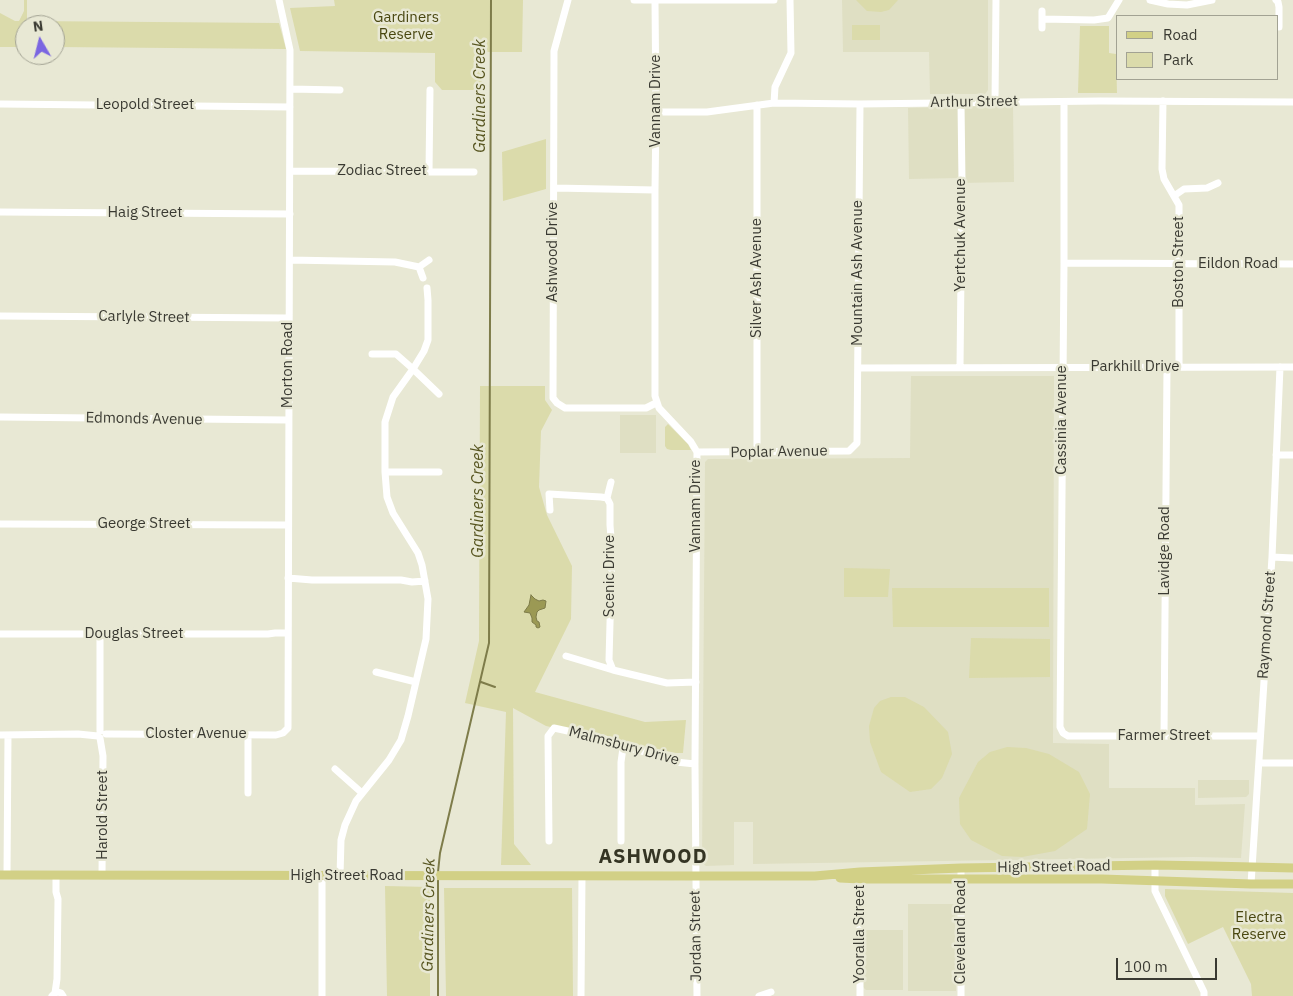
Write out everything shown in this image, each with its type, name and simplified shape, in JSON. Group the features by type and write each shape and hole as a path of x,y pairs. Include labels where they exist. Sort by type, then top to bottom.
{"main road":[{"name":"High Street Road","path":"4,875 815,876 961,868 1155,866 1293,868"},
{"name":"High Street Road","path":"860,875 961,879 1102,879 1293,884"}],"street":[{"name":"Morton Road","path":"280,0 290,50 288,728 285,731"},
{"name":"Ashwood Drive","path":"568,0 554,51 553,398 556,404 565,408 646,408 656,403"},
{"path":"634,0 774,0"},
{"path":"774,103 775,88 791,53 790,0"},
{"path":"995,102 996,0"},
{"path":"1042,28 1042,15 1094,20 1108,18 1119,0"},
{"path":"1150,0 1168,4 1187,5 1212,0"},
{"path":"1276,0 1278,2 1278,27 1288,26"},
{"name":"Vannam Drive","path":"655,1 654,396 659,408 691,442 697,452 696,876"},
{"path":"290,89 340,90"},
{"path":"429,172 430,90"},
{"name":"Boston Street","path":"1163,101 1162,169 1164,179 1179,204 1179,367"},
{"name":"Cassinia Avenue","path":"1064,102 1060,727 1063,733 1068,736"},
{"name":"Arthur Street","path":"656,112 708,112 774,103 1293,102"},
{"name":"Yertchuk Avenue","path":"960,367 961,103"},
{"name":"Leopold Street","path":"0,104 290,107"},
{"name":"Mountain Ash Avenue","path":"857,443 860,104"},
{"name":"Silver Ash Avenue","path":"757,105 757,452"},
{"name":"Zodiac Street","path":"290,171 474,172"},
{"path":"1174,196 1184,189 1207,188 1218,183"},
{"path":"554,188 655,190"},
{"name":"Haig Street","path":"0,212 290,214"},
{"path":"290,260 395,262 419,267 429,260"},
{"name":"Eildon Road","path":"1064,263 1293,264"},
{"path":"419,267 423,278"},
{"path":"340,876 340,852 343,832 352,809 362,793 389,760 401,740 427,631 428,599 418,554 393,513 387,497 385,422 393,397 413,369 424,351 428,340 427,288"},
{"name":"Carlyle Street","path":"0,316 289,318"},
{"path":"372,354 396,354 438,394"},
{"name":"Lavidge Road","path":"1164,736 1167,367"},
{"name":"Raymond Street","path":"1251,884 1272,557 1280,367"},
{"name":"Parkhill Drive","path":"858,368 1293,367"},
{"name":"Edmonds Avenue","path":"0,417 288,420"},
{"name":"Poplar Avenue","path":"697,452 850,451 857,443"},
{"path":"1276,455 1293,455"},
{"path":"385,472 439,472"},
{"name":"Scenic Drive","path":"611,482 607,498 610,504 612,550 609,660 613,670"},
{"path":"550,510 549,494 607,498"},
{"name":"George Street","path":"0,524 288,525"},
{"path":"1272,557 1293,558"},
{"path":"288,580 401,580 412,582 424,579"},
{"name":"Douglas Street","path":"0,634 288,635"},
{"name":"Harold Street","path":"100,634 103,756 102,875"},
{"path":"566,656 667,683 696,682"},
{"path":"376,672 416,682"},
{"name":"Malmsbury Drive","path":"549,841 548,736 554,728 609,740 623,748 641,751 676,762 695,764"},
{"name":"Closter Avenue","path":"0,735 276,735 285,731"},
{"path":"4,875 8,735"},
{"path":"248,735 248,793"},
{"name":"Farmer Street","path":"1068,736 1260,736"},
{"path":"621,841 621,762 623,748"},
{"path":"1259,763 1293,764"},
{"path":"335,769 362,793"},
{"path":"1155,866 1155,891 1204,992 1204,996"},
{"name":"Cleveland Road","path":"961,868 961,996"},
{"path":"58,875 56,892 58,899 58,995"},
{"name":"Yooralla Street","path":"860,875 860,996"},
{"path":"322,876 322,996"},
{"path":"581,996 582,876"},
{"name":"Jordan Street","path":"696,876 697,996"},
{"path":"760,996 771,992"}],"shaded area":[{"path":"842,0 988,0 988,90 985,94 930,94 929,52 843,52"},
{"path":"1013,105 1014,182 959,183 959,178 909,179 908,108"},
{"path":"911,376 1054,376 1053,743 1109,744 1109,788 1195,788 1195,805 1245,804 1241,858 1194,857 753,864 753,822 734,822 734,865 706,866 702,863 705,462 708,459 910,458"},
{"path":"620,415 656,415 656,453 620,453"},
{"path":"531,595 539,601 546,601 545,608 537,612 536,617 540,627 538,628 532,622 530,613 524,612 529,605"},
{"path":"1198,780 1249,780 1249,794 1246,797 1198,798"},
{"path":"908,904 955,904 956,991 908,991"},
{"path":"864,930 903,930 903,990 866,990 863,987"}],"green space":[{"path":"24,0 27,0 27,15 22,15"},
{"name":"Gardiners Reserve","path":"334,0 523,0 522,52 481,52 482,90 442,90 435,82 435,53 300,51 290,8 335,6"},
{"path":"856,0 898,0 889,10 881,12 867,11"},
{"path":"0,13 15,21 15,47 0,47"},
{"path":"65,21 279,23 286,49 65,47"},
{"path":"852,25 880,25 880,40 852,40"},
{"path":"1080,26 1109,26 1109,53 1116,54 1117,93 1078,93"},
{"path":"546,139 546,189 503,201 502,152"},
{"path":"480,386 545,386 545,400 552,410 541,431 539,487 547,515 572,566 571,619 535,692 645,722 686,720 683,753 676,753 546,726 513,708 514,844 531,865 501,865 506,712 465,703 479,641"},
{"path":"668,424 688,444 691,450 667,449 665,446 665,427"},
{"path":"844,568 890,569 888,597 844,597"},
{"path":"892,588 1049,588 1049,627 893,627"},
{"path":"971,638 1050,639 1050,677 969,678"},
{"path":"891,697 905,697 924,707 948,732 952,754 942,778 931,789 910,792 881,772 870,742 869,726 874,708 880,701"},
{"path":"1007,747 1026,748 1049,754 1079,772 1090,794 1087,829 1055,851 1022,857 1002,856 971,840 960,824 959,798 978,762 990,752"},
{"path":"385,886 430,887 430,996 387,996"},
{"path":"444,888 572,888 573,996 446,996"},
{"name":"Electra Reserve","path":"1165,889 1293,893 1293,996 1252,996 1251,984 1223,927 1188,944 1165,896"}],"waterway":[{"name":"Gardiners Creek","path":"438,872 440,853 489,643 491,0"},
{"path":"481,682 495,687"},
{"name":"Gardiners Creek","path":"438,879 438,996"}],"district":[{"name":"ASHWOOD","path":"653,857"}]}
